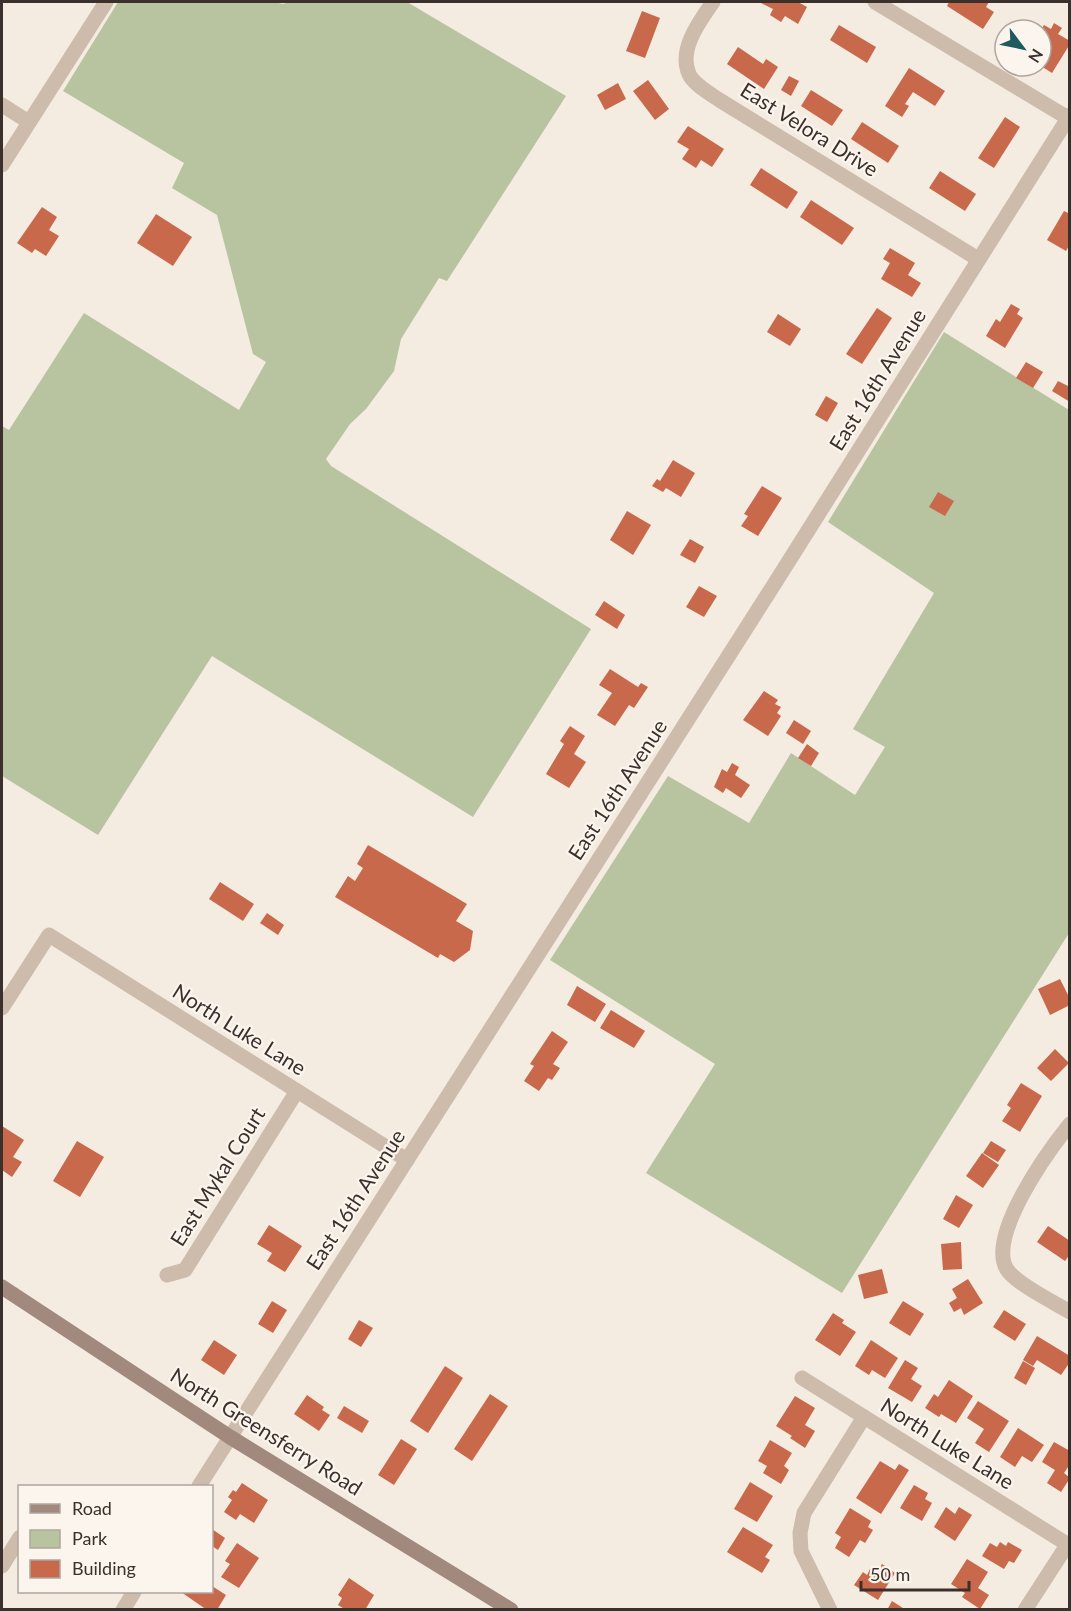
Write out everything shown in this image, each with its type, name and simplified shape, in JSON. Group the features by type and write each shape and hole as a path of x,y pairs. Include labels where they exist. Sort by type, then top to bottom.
{"main road":[{"name":"North Greensferry Road","path":"2,1287 230,1437 511,1610"}],"street":[{"path":"2,165 106,2"},
{"name":"East Velora Drive","path":"713,2 689,41 687,63 689,76 695,82 978,259"},
{"path":"875,2 1069,117"},
{"path":"2,105 29,122"},
{"name":"East 16th Avenue","path":"200,1485 782,573 1069,117"},
{"name":"North Luke Lane","path":"2,1008 49,935 407,1160"},
{"name":"East Mykal Court","path":"167,1275 185,1270 297,1090"},
{"path":"1070,1124 1055,1142 1006,1228 1002,1258 1008,1270 1018,1279 1070,1312"},
{"name":"North Luke Lane","path":"802,1378 1068,1546"},
{"path":"830,1610 801,1551 800,1533 804,1513 864,1417"},
{"path":"2,1566 18,1540"},
{"path":"1025,1610 1068,1546"},
{"path":"123,1610 133,1593"}],"green space":[{"path":"118,2 272,2 284,4 287,2 407,2 566,96 447,281 439,278 401,339 394,371 366,409 350,424 326,459 331,466 591,629 473,817 212,656 98,835 2,776 2,426 9,430 84,313 239,410 266,362 253,354 217,215 172,188 184,163 63,91"},
{"path":"944,332 1069,410 1069,933 842,1293 646,1173 715,1064 550,960 668,776 749,823 791,753 855,795 885,747 853,729 934,593 828,522"}],"building":[{"path":"759,2 798,2 807,7 798,24 785,16 781,22 770,15 773,9"},
{"path":"949,2 989,2 986,7 994,12 983,29 947,6"},
{"path":"642,11 660,18 645,58 626,51"},
{"path":"1054,23 1062,28 1058,34 1070,41 1070,44 1053,71"},
{"path":"839,25 876,47 867,63 830,40"},
{"path":"738,47 763,64 766,59 778,67 764,89 727,64"},
{"path":"909,68 945,91 935,106 913,92 905,104 909,106 902,117 885,106"},
{"path":"789,76 799,81 791,96 781,90"},
{"path":"648,80 669,109 655,120 633,91"},
{"path":"618,83 626,99 605,110 597,95"},
{"path":"811,90 843,110 832,126 801,106"},
{"path":"1005,117 1020,127 994,168 978,158"},
{"path":"862,122 899,146 888,163 851,139"},
{"path":"688,126 724,149 712,167 701,160 696,168 682,159 689,149 677,142"},
{"path":"761,168 798,192 787,209 750,185"},
{"path":"940,171 976,194 965,211 929,188"},
{"path":"811,200 854,228 842,245 800,217"},
{"path":"42,207 57,217 49,230 59,236 46,256 35,249 32,253 17,243"},
{"path":"1064,211 1070,214 1070,244 1066,251 1047,240"},
{"path":"156,214 192,237 173,266 137,243"},
{"path":"890,248 915,263 908,275 921,283 912,297 881,279 890,263 883,259"},
{"path":"1011,304 1020,309 1017,314 1023,318 1005,348 986,336 996,319 1000,322"},
{"path":"877,308 892,318 862,364 846,354"},
{"path":"778,314 801,329 790,346 767,332"},
{"path":"1026,362 1043,372 1033,388 1016,378"},
{"path":"1058,381 1070,387 1070,402 1052,391"},
{"path":"826,396 838,403 827,422 815,415"},
{"path":"673,460 695,473 681,497 666,488 663,492 652,486 657,479 660,481"},
{"path":"762,486 782,498 758,536 741,526 748,516 744,514"},
{"path":"938,492 954,501 945,516 929,507"},
{"path":"627,511 651,525 633,555 610,540"},
{"path":"690,539 704,547 695,563 680,555"},
{"path":"699,586 717,596 704,617 686,607"},
{"path":"604,601 625,615 617,629 595,615"},
{"path":"610,669 638,687 641,683 648,687 634,708 629,705 615,726 597,715 612,693 599,685"},
{"path":"764,691 778,700 775,704 781,707 777,713 781,716 768,736 743,720"},
{"path":"794,720 811,731 803,744 786,733"},
{"path":"570,726 585,736 574,754 586,762 569,788 546,774 564,744 560,741"},
{"path":"807,744 819,753 811,766 798,758"},
{"path":"732,763 739,767 735,775 750,785 741,798 726,788 723,793 714,787 722,769 727,772"},
{"path":"368,845 467,904 456,921 473,931 470,950 454,962 440,954 438,958 335,897 348,876 355,881 363,868 357,864"},
{"path":"220,882 254,904 243,921 209,899"},
{"path":"267,913 284,925 278,935 260,923"},
{"path":"1060,979 1070,999 1070,1005 1050,1015 1038,989"},
{"path":"577,986 606,1004 595,1022 567,1005"},
{"path":"611,1010 645,1031 634,1048 600,1028"},
{"path":"552,1031 568,1042 553,1064 560,1068 552,1080 548,1078 539,1091 524,1081 534,1066 530,1064"},
{"path":"1055,1049 1069,1063 1051,1081 1037,1068"},
{"path":"1021,1083 1042,1096 1020,1132 1002,1121 1011,1108 1007,1105"},
{"path":"2,1126 24,1140 13,1157 22,1162 12,1177 2,1170"},
{"path":"77,1141 104,1157 80,1197 53,1181"},
{"path":"991,1141 1006,1150 998,1162 983,1153"},
{"path":"982,1153 999,1165 983,1188 966,1176"},
{"path":"956,1195 973,1205 959,1228 943,1219"},
{"path":"269,1225 302,1246 285,1272 267,1261 272,1253 257,1244"},
{"path":"1048,1226 1070,1241 1070,1254 1065,1261 1037,1242"},
{"path":"961,1242 962,1269 943,1270 941,1244"},
{"path":"882,1269 888,1293 864,1299 858,1275"},
{"path":"968,1279 983,1303 964,1315 961,1308 954,1312 949,1303 957,1298 952,1289"},
{"path":"272,1301 287,1310 273,1333 258,1324"},
{"path":"903,1301 924,1314 910,1336 889,1323"},
{"path":"1004,1310 1026,1324 1015,1341 993,1327"},
{"path":"833,1313 844,1320 842,1323 856,1332 840,1356 815,1340"},
{"path":"359,1320 373,1328 361,1347 348,1339"},
{"path":"1037,1336 1070,1356 1070,1362 1061,1375 1037,1360 1033,1366 1023,1360"},
{"path":"214,1340 237,1355 224,1375 201,1360"},
{"path":"871,1340 898,1358 885,1378 872,1370 869,1375 855,1366"},
{"path":"905,1360 918,1368 911,1379 922,1386 912,1402 888,1388"},
{"path":"1023,1361 1035,1368 1026,1385 1014,1378"},
{"path":"445,1366 463,1378 428,1433 410,1421"},
{"path":"949,1380 973,1396 956,1423 941,1414 939,1417 925,1408 934,1394 938,1397"},
{"path":"490,1394 508,1406 472,1461 454,1449"},
{"path":"307,1395 324,1407 322,1410 330,1415 319,1431 294,1414"},
{"path":"795,1396 815,1408 805,1425 815,1431 805,1448 776,1426"},
{"path":"978,1401 1009,1421 989,1452 975,1443 984,1429 967,1418"},
{"path":"344,1406 369,1421 362,1433 337,1418"},
{"path":"1018,1428 1044,1445 1032,1462 1022,1456 1015,1467 1000,1457"},
{"path":"401,1439 417,1449 394,1485 378,1475"},
{"path":"770,1440 792,1453 784,1466 789,1470 781,1484 763,1473 767,1466 758,1461"},
{"path":"1054,1442 1070,1451 1070,1464 1064,1473 1070,1478 1061,1492 1047,1483 1055,1470 1042,1462"},
{"path":"880,1461 895,1470 899,1464 909,1470 881,1514 856,1498"},
{"path":"750,1482 773,1496 757,1522 734,1509"},
{"path":"242,1483 268,1500 254,1523 240,1514 236,1520 224,1512 232,1500 228,1497 233,1490 236,1492"},
{"path":"914,1485 928,1493 925,1499 932,1503 922,1521 900,1508"},
{"path":"946,1507 955,1514 959,1507 972,1515 955,1541 934,1527"},
{"path":"850,1508 871,1521 868,1527 873,1530 865,1543 860,1540 849,1557 835,1548 841,1537 835,1533"},
{"path":"743,1527 773,1545 765,1557 770,1560 762,1573 727,1552"},
{"path":"213,1530 225,1538 218,1550 213,1547"},
{"path":"1000,1542 1006,1546 1008,1542 1022,1550 1014,1563 1009,1561 1004,1569 982,1556 990,1543 997,1547"},
{"path":"237,1543 259,1558 239,1588 221,1577 230,1564 225,1561"},
{"path":"967,1559 988,1572 978,1588 989,1595 980,1609 962,1597 965,1593 951,1584"},
{"path":"882,1564 895,1573 878,1600 854,1585 863,1572 867,1575 870,1569 876,1573"},
{"path":"349,1578 374,1595 365,1610 346,1610 338,1605 342,1598 338,1595"},
{"path":"213,1587 226,1595 217,1610 207,1610 182,1593 213,1593"},
{"path":"892,1601 906,1610 887,1610"}]}
